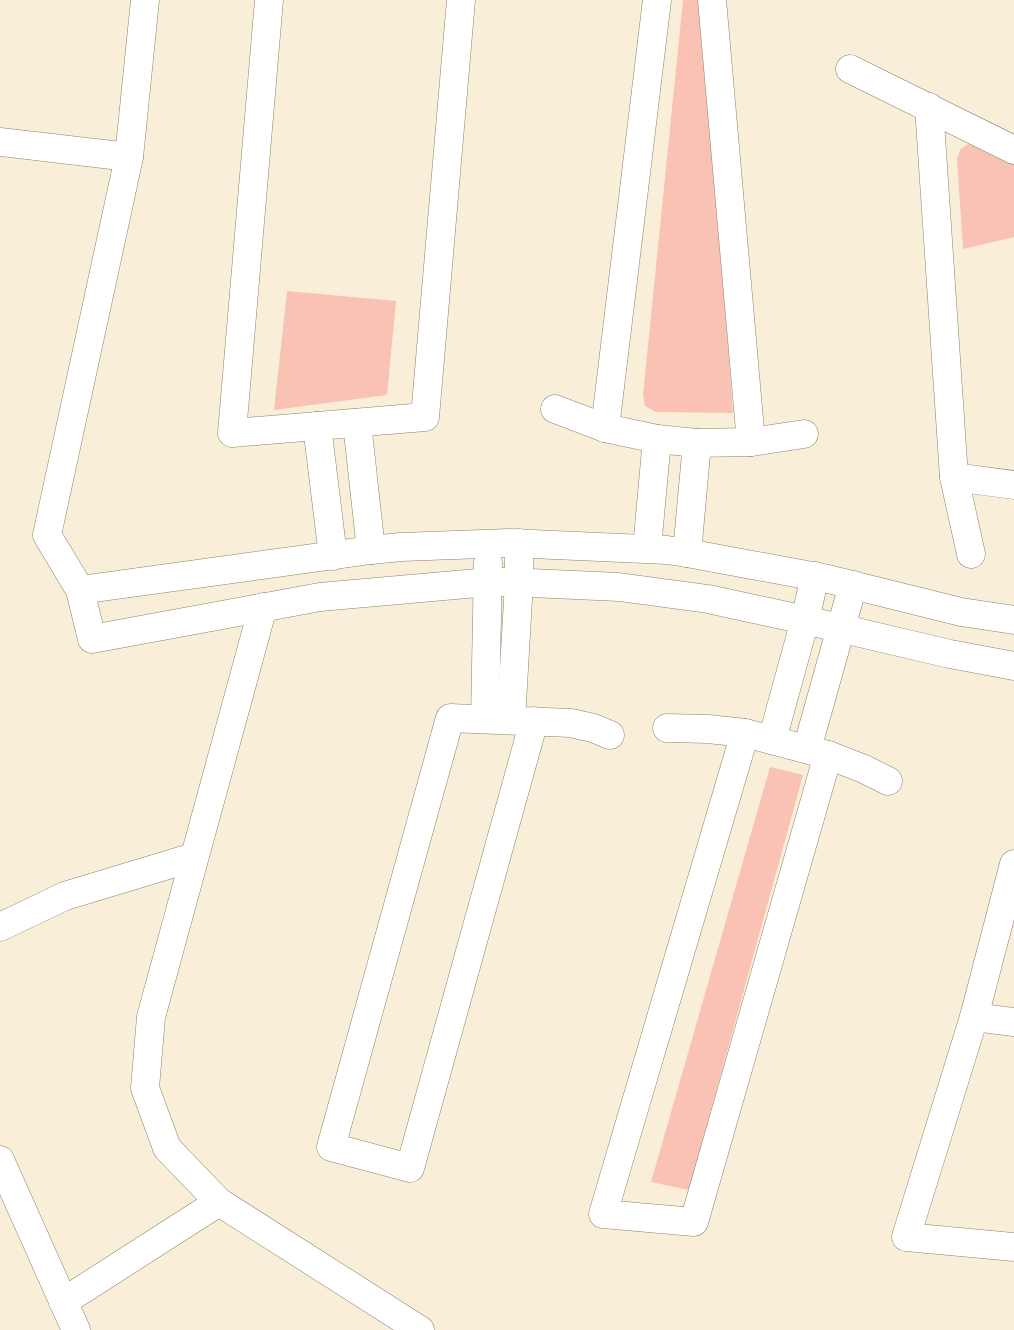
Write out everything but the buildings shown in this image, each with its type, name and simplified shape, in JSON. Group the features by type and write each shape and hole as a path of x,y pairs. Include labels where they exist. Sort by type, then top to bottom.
{"street":[{"path":"145,0 129,157 47,535 80,590 92,639 320,597 489,582 629,589 708,599 950,654 1014,666"},
{"path":"269,0 232,434 426,417 461,0"},
{"path":"605,428 657,0"},
{"path":"712,0 751,442"},
{"path":"850,69 1014,150"},
{"path":"929,107 954,476 971,554"},
{"path":"0,142 129,157"},
{"path":"555,409 605,428 657,439 698,443 751,442 804,434"},
{"path":"357,423 370,550"},
{"path":"317,426 333,556"},
{"path":"647,548 657,439"},
{"path":"687,552 698,443"},
{"path":"954,476 1014,485"},
{"path":"80,590 370,550 519,543 647,548 687,552 815,576 961,612 1014,620"},
{"path":"519,543 519,583 510,720 410,1168 330,1148 450,718 510,720 571,723 593,728 610,735"},
{"path":"488,544 489,582 510,720"},
{"path":"772,740 815,576"},
{"path":"745,733 603,1214 694,1222 818,752 841,628 853,585"},
{"path":"263,607 151,1017 145,1088 167,1148 219,1202 420,1330"},
{"path":"667,728 708,729 745,733 818,752 864,769 888,782"},
{"path":"0,927 65,896 194,857"},
{"path":"1014,864 974,1017 906,1236 1014,1248"},
{"path":"974,1017 1014,1022"},
{"path":"0,1160 76,1330"},
{"path":"63,1302 219,1202"}],"shaded area":[{"path":"683,0 697,0 703,5 733,413 656,412 645,406 643,395"},
{"path":"968,144 975,144 1014,164 1014,237 963,249 957,159 960,150"},
{"path":"287,291 396,301 387,395 274,410"},
{"path":"770,767 803,775 689,1190 651,1182"}]}
